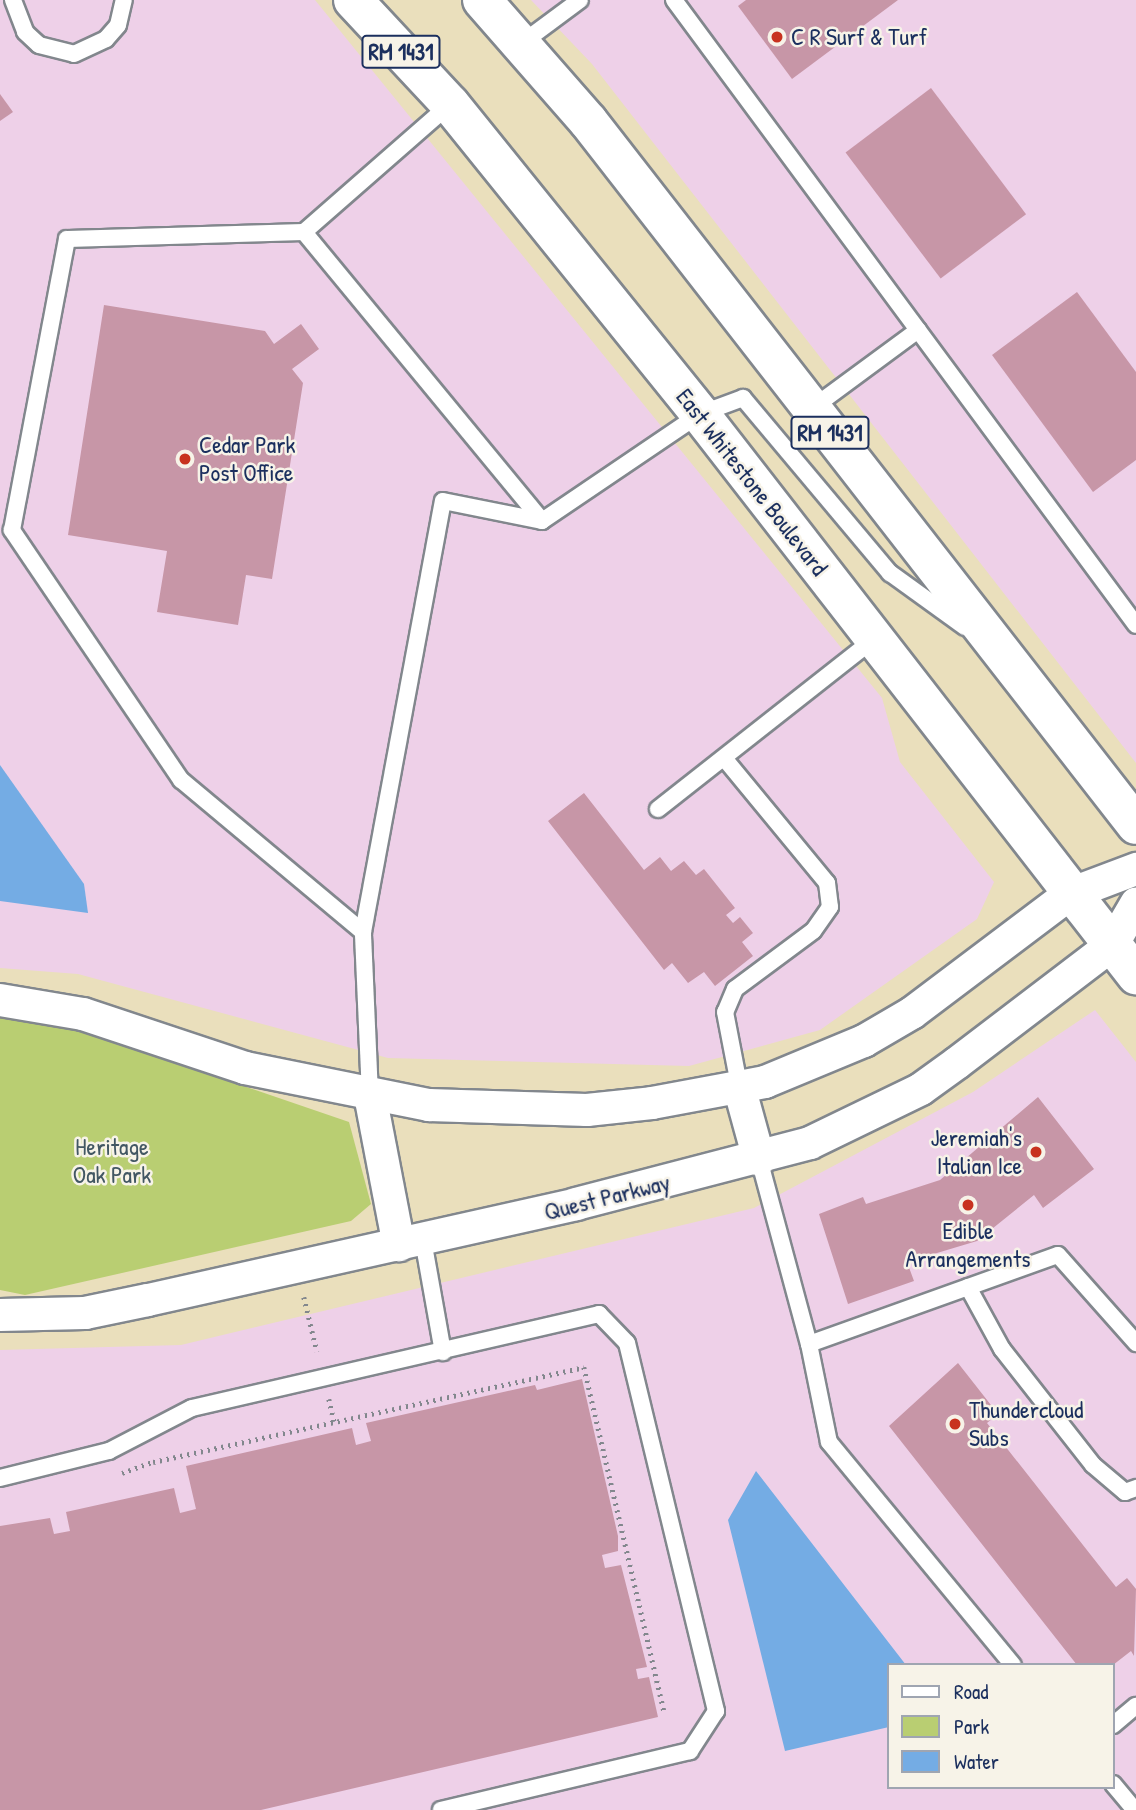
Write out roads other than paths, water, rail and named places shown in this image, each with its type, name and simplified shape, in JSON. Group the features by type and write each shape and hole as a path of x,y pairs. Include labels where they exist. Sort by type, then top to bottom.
{"main road":[{"name":"East Whitestone Boulevard","path":"353,0 450,104 700,414 1070,894 1136,975"},
{"name":"RM 1431","path":"482,0 522,43 1136,825"}],"street":[{"path":"0,1000 83,1014 245,1068 370,1095 508,1110 587,1110 740,1090 808,1067 912,1013 1070,894 1136,869"},
{"name":"Quest Parkway","path":"0,1315 85,1313 411,1242 759,1159 810,1143 921,1089 1112,945 1136,904"},
{"path":"740,1090 759,1159"},
{"path":"370,1095 411,1242"}],"lane":[{"path":"13,0 25,32 38,45 74,54 106,39 118,25 124,0"},
{"path":"522,43 580,0"},
{"path":"674,0 1136,625"},
{"path":"363,932 181,780 12,530 67,239 304,232 450,104"},
{"path":"304,232 542,521"},
{"path":"811,409 918,330"},
{"path":"370,1095 363,932 443,501 542,521 700,414 743,398 890,573 1007,658"},
{"path":"658,809 874,639"},
{"path":"724,758 827,883 831,907 813,930 735,989 725,1012 740,1090"},
{"path":"759,1159 809,1344 829,1442 1011,1663"},
{"path":"411,1242 443,1352"},
{"path":"809,1344 1058,1255 1136,1343"},
{"path":"968,1287 1002,1349 1093,1465 1125,1492 1136,1488"},
{"path":"0,1478 109,1451 192,1408 599,1314 627,1343 716,1711 690,1751 441,1810"},
{"path":"1115,1723 1136,1706"},
{"path":"1115,1786 1135,1810"}],"water":[{"path":"0,765 84,884 88,913 0,901"},
{"path":"756,1471 904,1663 888,1663 888,1727 785,1751 728,1520"}],"place":[{"name":"C R Surf & Turf","path":"777,37"},
{"name":"Cedar Park Post Office","path":"185,459"},
{"name":"Jeremiah's Italian Ice","path":"1036,1152"},
{"name":"Edible Arrangements","path":"968,1205"},
{"name":"Thundercloud Subs","path":"955,1424"}],"park label":[{"name":"Heritage Oak Park","path":"112,1161"}]}
